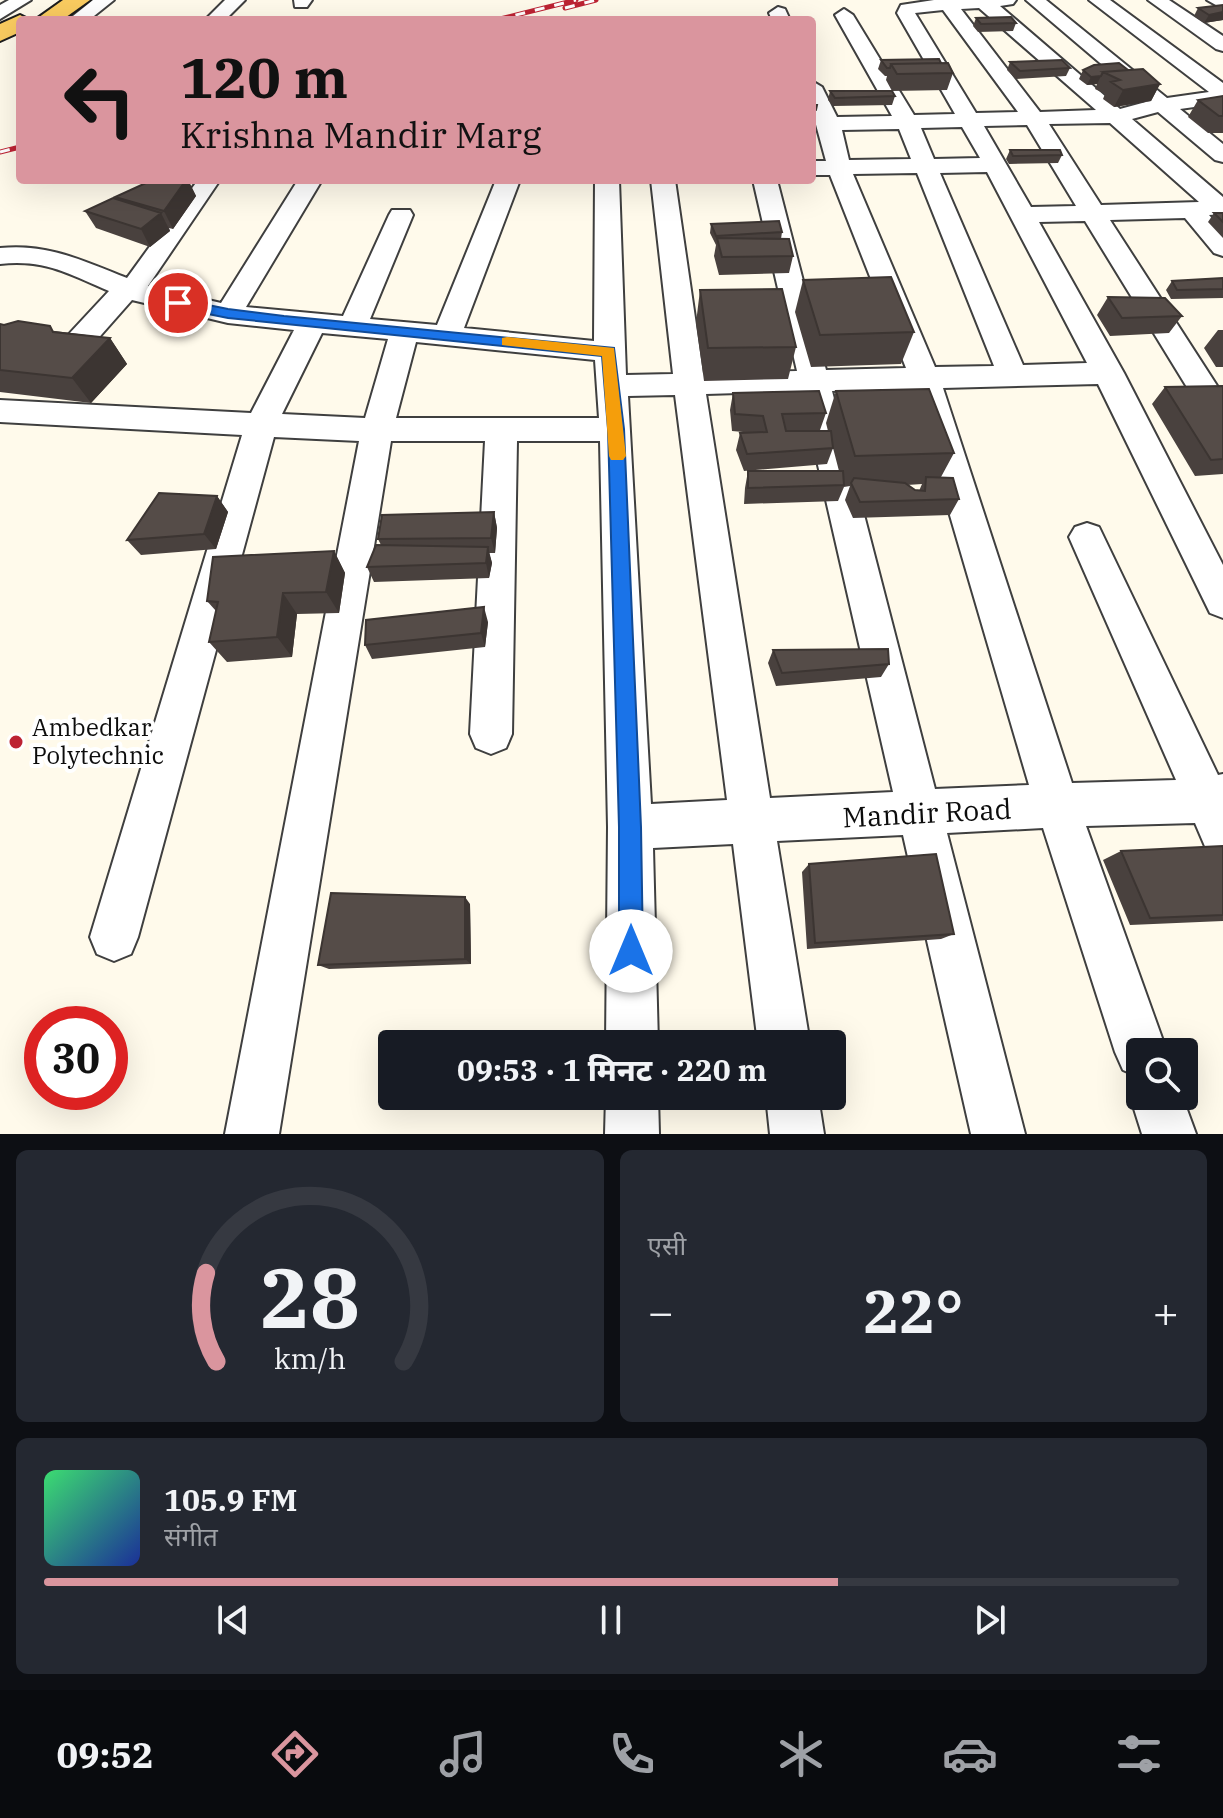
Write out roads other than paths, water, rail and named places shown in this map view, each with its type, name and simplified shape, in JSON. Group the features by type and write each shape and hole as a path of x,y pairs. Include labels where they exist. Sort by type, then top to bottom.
{"main road":[{"path":"29,16 55,0"},
{"path":"53,16 79,0"}],"street":[{"path":"0,13 22,0"},
{"path":"83,16 105,0"},
{"path":"218,16 236,0"},
{"path":"1007,0 914,7 907,9 906,13 997,165 1021,215 1109,373 1223,602"},
{"path":"1035,0 1223,155"},
{"path":"1098,0 1223,95"},
{"path":"1157,0 1223,45"},
{"path":"1216,0 1223,4"},
{"path":"984,2 1221,207"},
{"path":"948,4 1033,117 1223,420"},
{"path":"844,15 907,122 923,167 1013,376"},
{"path":"829,124 1118,116 1223,95"},
{"path":"816,96 829,124 826,168 925,378 1057,805 1136,1038"},
{"path":"826,168 997,165"},
{"path":"6,414 129,289 208,184"},
{"path":"228,314 308,184"},
{"path":"447,336 506,184"},
{"path":"607,184 609,352 616,429 630,827 632,1030"},
{"path":"664,184 689,384 782,1030"},
{"path":"766,184 998,1134"},
{"path":"1021,215 1221,207"},
{"path":"1192,210 1223,248"},
{"path":"352,327 401,215"},
{"path":"0,256 28,253 52,258 153,298 228,314 609,352"},
{"path":"114,937 261,425 312,323"},
{"path":"252,1134 377,430 404,332"},
{"path":"612,386 1109,373"},
{"path":"6,414 377,430 616,429"},
{"path":"491,734 501,429"},
{"path":"1087,537 1218,810"},
{"name":"Mandir Road","path":"630,827 1057,805 1218,810"},
{"path":"632,1110 632,1134"},
{"path":"794,1110 797,1134"},
{"path":"1161,1110 1169,1134"}],"railway":[{"path":"512,16 576,0"},
{"path":"565,8 596,0"},
{"path":"0,152 16,148"}],"place":[{"name":"Ambedkar Polytechnic","path":"16,742"}]}
